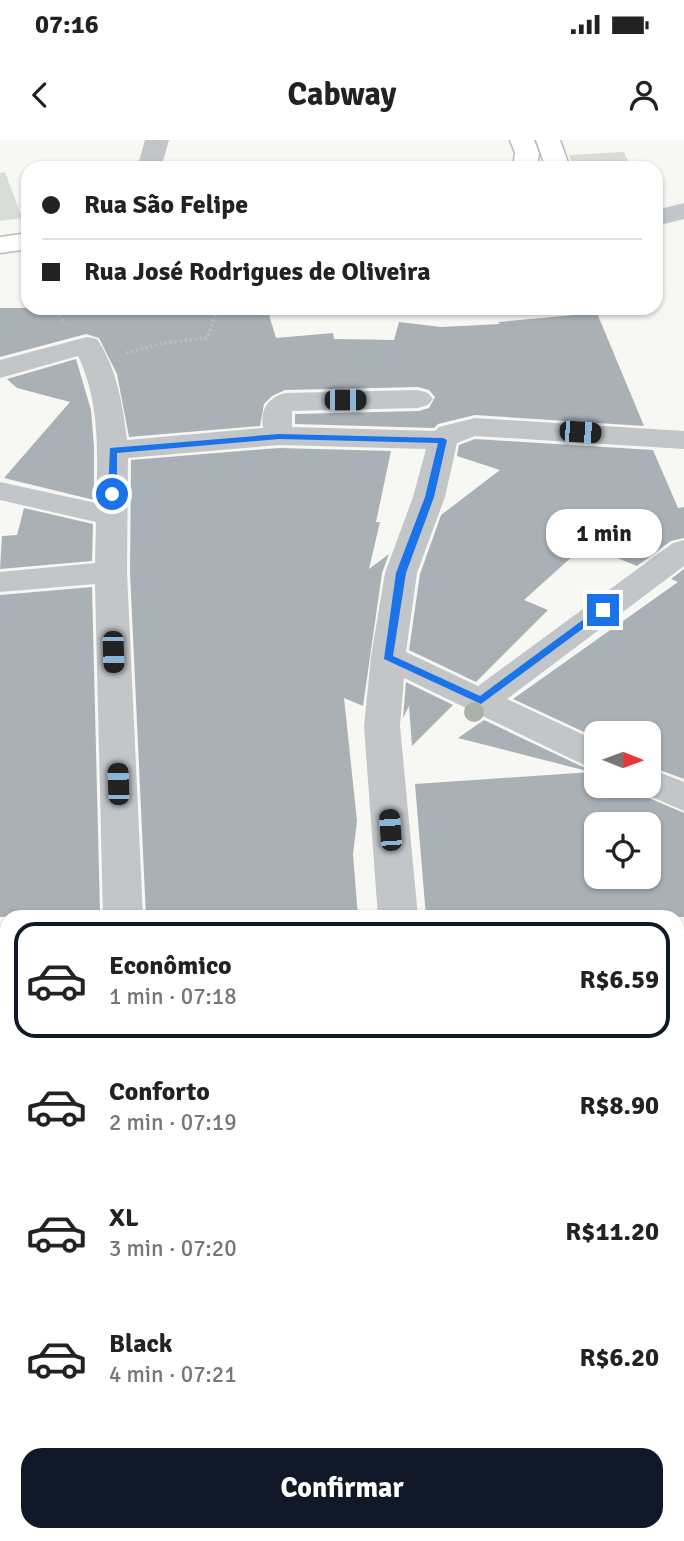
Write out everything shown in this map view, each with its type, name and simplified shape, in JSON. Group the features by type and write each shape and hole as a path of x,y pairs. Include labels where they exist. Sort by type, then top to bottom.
{"main road":[{"path":"522,140 527,161"},
{"path":"548,140 556,161"},
{"path":"0,244 21,242"}],"street":[{"path":"151,161 157,140"},
{"path":"663,216 684,211"},
{"path":"0,369 87,345 93,356 109,412 113,450 111,572 123,910"},
{"path":"279,436 276,413 279,406 285,402 418,399"},
{"path":"397,910 382,726 388,657 401,573 429,497 443,440 450,433 475,427 684,440"},
{"path":"113,450 279,436 443,440"},
{"path":"0,491 112,516"},
{"path":"481,701 684,550"},
{"path":"0,582 111,572"},
{"path":"388,657 584,750"},
{"path":"662,787 684,798"}],"path":[{"path":"57,315 60,318"},
{"path":"93,356 207,338 215,315"}],"shaded area":[{"path":"624,152 628,161 571,161 569,155"},
{"path":"5,172 21,218 0,221 0,173"}],"building":[{"path":"0,308 21,308 21,315 269,315 276,338 333,333 334,339 394,340 399,322 441,327 598,315 644,426 475,415 438,424 434,428 295,424 295,414 418,411 429,408 435,397 429,390 418,387 285,390 272,396 264,404 260,426 129,437 117,374 99,338 86,334 0,357"},
{"path":"76,359 91,410 94,500 4,478 70,402 17,388 7,379"},
{"path":"475,439 653,450 678,508 684,507 684,538 671,541 637,566 585,545 524,600 548,610 476,682 409,650 420,574 441,515 500,470 457,456 459,445"},
{"path":"279,448 391,451 376,522 380,522 369,569 389,554 382,573 363,706 344,698 357,821 353,854 357,910 146,910 130,572 131,460"},
{"path":"24,508 93,524 92,561 0,569 2,536 17,535"},
{"path":"684,569 684,779 662,771 662,721 584,721 584,732 513,699 678,582 671,579"},
{"path":"92,587 100,910 0,910 0,595"},
{"path":"406,682 453,705 412,746 409,706 403,718"},
{"path":"484,720 584,767 584,770 458,738"},
{"path":"584,772 584,798 649,798 684,813 684,910 425,910 415,784"}],"route":[{"path":"112,494 113,450 279,436 443,440 429,497 401,573 388,657 481,701 603,610"}]}
